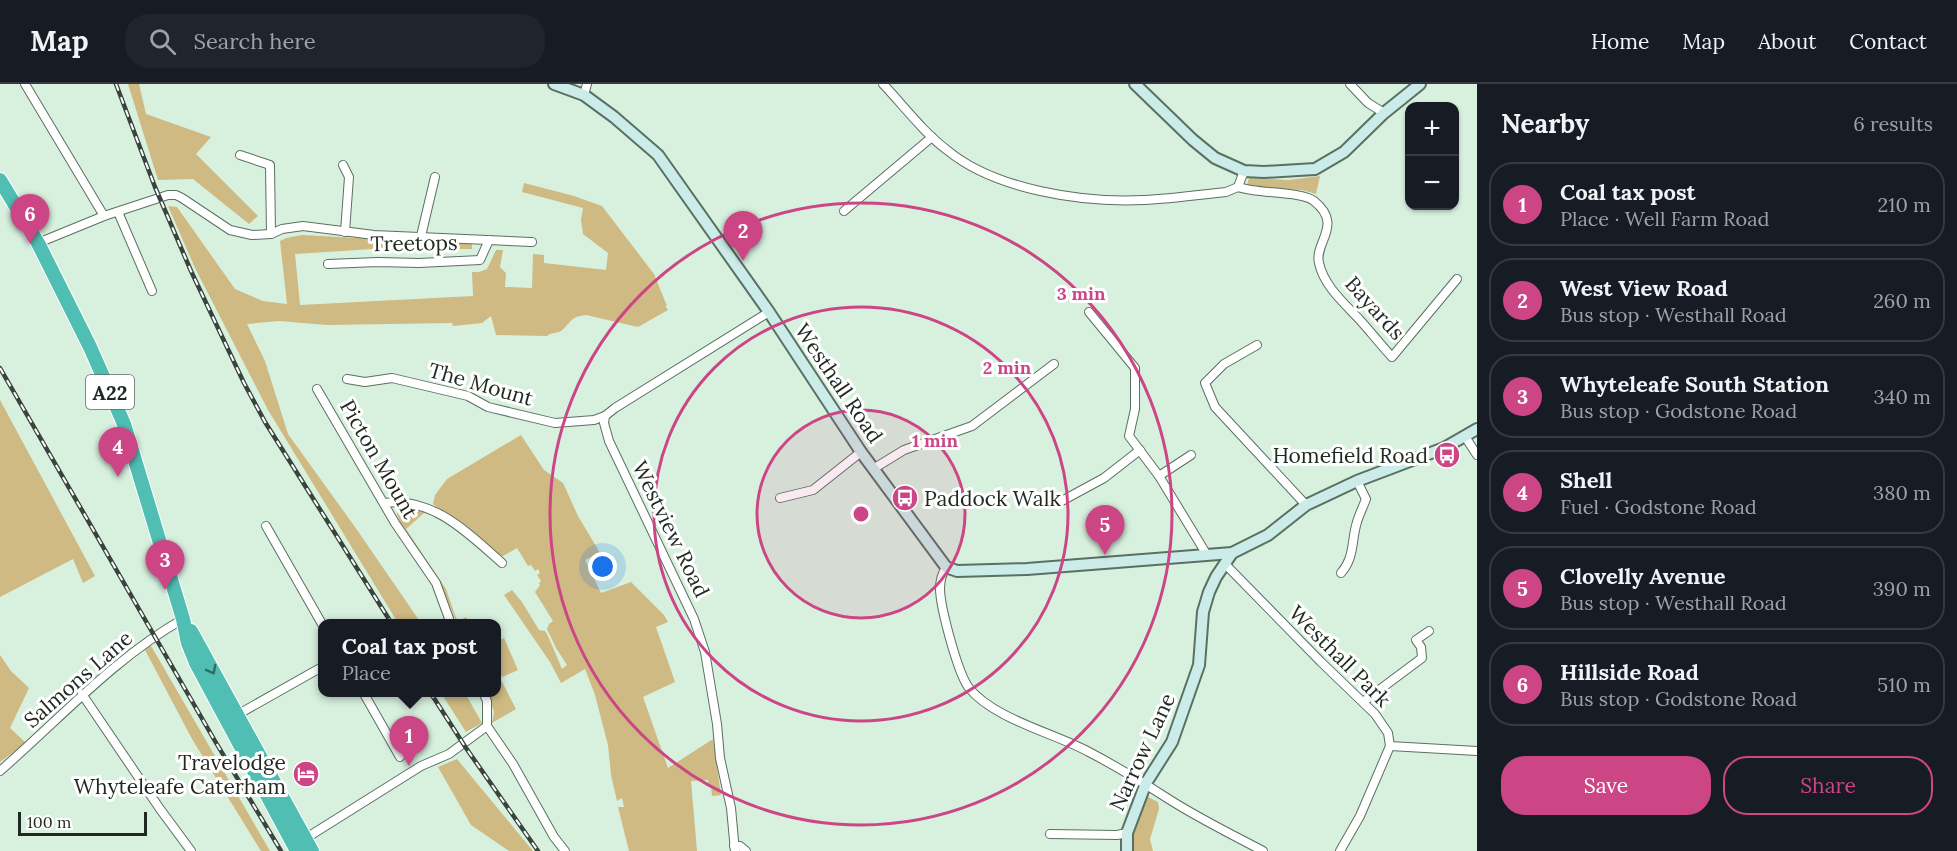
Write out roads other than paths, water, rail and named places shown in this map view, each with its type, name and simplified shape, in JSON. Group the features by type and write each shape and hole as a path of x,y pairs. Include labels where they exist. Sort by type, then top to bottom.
{"highway":[{"name":"A22","path":"0,180 38,243 90,346 124,424 183,619 196,639 231,718 302,847"}],"street":[{"path":"25,84 104,216"},
{"name":"Westhall Road","path":"554,84 584,95 614,117 658,155 769,312 861,452 946,567"},
{"path":"584,95 587,84"},
{"path":"883,84 947,151 991,176 1060,194 1095,199 1143,200 1226,192 1238,187 1244,171"},
{"path":"1135,84 1192,140 1215,158 1244,171 1291,172 1315,169 1344,152 1384,113 1420,84"},
{"path":"1350,84 1368,103 1384,113"},
{"path":"844,211 932,136"},
{"path":"240,155 270,165 272,234"},
{"path":"343,165 349,177 345,232"},
{"path":"421,236 435,177"},
{"name":"Bayards","path":"1238,187 1250,191 1299,195 1312,200 1323,211 1328,225 1319,262 1325,276 1339,300 1392,357 1457,279"},
{"path":"38,243 104,216 168,195 176,195 230,230 252,235 272,234 282,229 303,226 345,232 532,242"},
{"path":"118,212 152,291"},
{"name":"Treetops","path":"328,264 480,260 489,240"},
{"path":"605,416 769,312"},
{"path":"1089,312 1135,368 1135,409 1130,436 1159,476 1207,555"},
{"path":"1257,345 1224,364 1205,383 1215,407 1306,505"},
{"path":"873,469 904,450 972,426 1054,364"},
{"name":"The Mount","path":"347,379 365,382 392,378 468,396 488,407 555,423 594,420 605,416"},
{"name":"Picton Mount","path":"317,389 410,546 435,583 449,619"},
{"name":"Westview Road","path":"605,416 604,423 609,441 687,603 705,651 720,758 731,808 734,849"},
{"path":"1263,851 1168,799 1146,783 1054,735 1012,718 988,704 968,687 957,663 940,591 941,576 946,567 957,571 1027,569 1232,554 1268,535 1306,505 1357,481 1444,448 1466,438 1477,429"},
{"path":"1466,438 1477,455"},
{"path":"1058,503 1104,478 1140,450"},
{"path":"780,498 813,490 861,452"},
{"path":"1159,476 1191,455"},
{"path":"1341,573 1349,565 1357,522 1366,499 1357,481"},
{"path":"384,503 400,500 427,507 452,520 502,562"},
{"path":"266,526 319,619"},
{"name":"Narrow Lane","path":"1127,833 1146,783 1172,742 1188,700 1200,665 1203,612 1216,577 1232,554"},
{"name":"Westhall Park","path":"1225,564 1375,714 1388,733 1390,746"},
{"name":"Salmons Lane","path":"0,771 55,723 82,694 138,647 183,619"},
{"path":"1363,702 1422,658 1421,647 1416,640 1429,631"},
{"path":"231,718 318,669"},
{"path":"82,694 191,851"},
{"path":"365,697 400,757"},
{"path":"485,697 489,712 487,726 513,764 554,837 565,851"},
{"path":"302,847 421,766 449,754 487,726"},
{"path":"1340,851 1360,816 1390,746 1477,751"},
{"path":"1050,834 1117,835 1127,833 1127,851"},
{"path":"734,849 740,846 746,851"}],"railway":[{"path":"116,84 155,187 191,271 244,383 265,422 389,619"},
{"path":"0,368 281,851"},
{"path":"433,697 538,851"}],"place":[{"name":"Hillside Road","path":"30,244"},
{"name":"West View Road","path":"743,261"},
{"name":"Homefield Road","path":"1447,455"},
{"name":"Shell","path":"118,477"},
{"name":"Paddock Walk","path":"905,498"},
{"name":"Clovelly Avenue","path":"1105,555"},
{"name":"Whyteleafe South Station","path":"165,590"},
{"name":"Coal tax post","path":"409,766"},
{"name":"Travelodge Whyteleafe Caterham","path":"306,774"}]}
